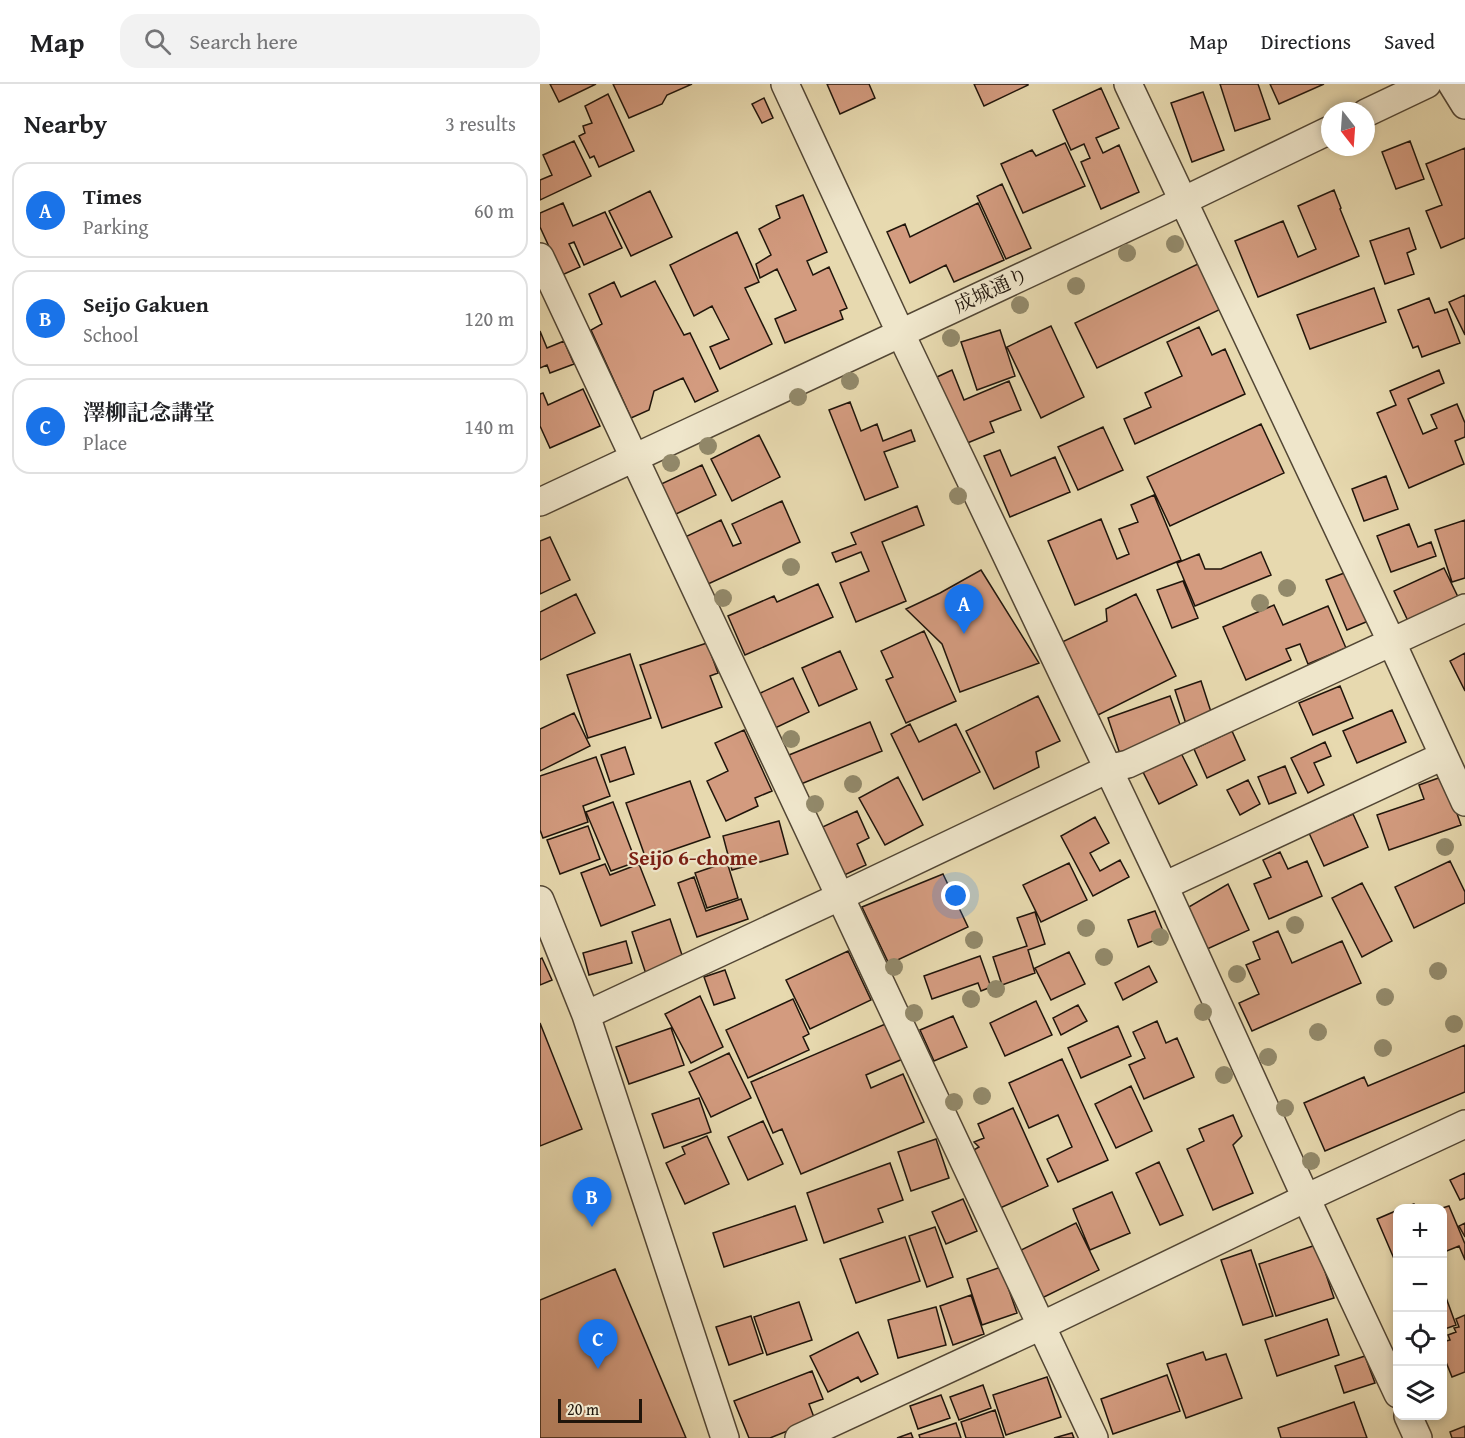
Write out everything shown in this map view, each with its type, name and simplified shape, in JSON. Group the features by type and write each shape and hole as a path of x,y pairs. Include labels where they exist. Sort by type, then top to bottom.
{"street":[{"path":"785,84 900,333 1164,886 1393,1383"},
{"path":"1128,84 1465,802"},
{"path":"1375,109 1427,84"},
{"path":"1452,84 1465,105"},
{"name":"成城通り","path":"540,502 1321,134"},
{"path":"540,257 1094,1438"},
{"path":"586,1016 1108,769 1128,764 1465,608"},
{"path":"1164,886 1443,756"},
{"path":"540,900 586,1016 725,1438"},
{"path":"799,1438 1041,1326 1465,1124"},
{"path":"1410,1420 1418,1438"}],"building":[{"path":"550,84 596,84 559,102"},
{"path":"613,84 692,84 667,95 662,104 629,118"},
{"path":"827,84 869,84 875,98 840,114"},
{"path":"974,84 1028,84 1028,85 984,106"},
{"path":"1220,84 1258,84 1270,119 1235,131"},
{"path":"1270,84 1324,84 1279,104"},
{"path":"1101,88 1119,128 1096,138 1103,153 1119,145 1139,192 1101,209 1081,162 1090,158 1084,144 1071,150 1053,110"},
{"path":"1203,92 1224,150 1192,162 1171,103"},
{"path":"608,94 634,151 599,167 594,156 590,158 579,136 585,133 583,126 592,123 585,106"},
{"path":"764,98 773,118 762,123 752,104"},
{"path":"574,141 591,176 540,200 540,180 552,175 543,155"},
{"path":"1410,141 1424,179 1396,189 1382,152"},
{"path":"1065,143 1085,186 1023,213 1001,164 1032,150 1036,156"},
{"path":"1465,148 1465,238 1441,248 1426,211 1442,205 1426,164"},
{"path":"1002,184 1031,248 1006,259 977,196"},
{"path":"1334,190 1359,256 1258,297 1235,241 1283,221 1298,257 1316,249 1298,206"},
{"path":"650,191 672,237 631,256 609,211"},
{"path":"803,195 827,252 807,261 813,275 829,267 847,308 840,311 843,319 785,343 775,319 796,310 777,269 760,278 756,264 771,255 759,229 780,218 776,206"},
{"path":"563,203 573,226 605,212 622,248 584,265 574,242 569,244 580,267 562,275 540,227 540,213"},
{"path":"978,203 1004,260 954,282 946,265 910,283 887,232 905,224 910,237"},
{"path":"1409,228 1416,249 1407,253 1414,274 1385,284 1370,241"},
{"path":"737,232 759,282 745,288 772,344 720,369 710,347 729,339 712,306 694,316 670,265"},
{"path":"1200,263 1221,309 1097,368 1075,323"},
{"path":"655,281 684,335 690,333 718,391 695,402 683,378 654,391 649,410 631,418 591,330 602,324 589,294 614,282 621,297"},
{"path":"1374,288 1386,322 1310,349 1297,315"},
{"path":"1465,295 1465,335 1449,302"},
{"path":"1429,298 1435,313 1447,309 1460,343 1422,357 1418,346 1413,348 1398,310"},
{"path":"1051,326 1084,397 1041,418 1007,347"},
{"path":"1199,327 1212,355 1225,349 1245,394 1135,444 1124,419 1151,407 1145,393 1182,376 1167,342"},
{"path":"1000,330 1015,376 977,390 961,342"},
{"path":"540,331 547,348 564,341 574,364 550,373 547,365 540,368"},
{"path":"952,370 964,400 1009,381 1021,410 990,422 994,432 965,444 937,377"},
{"path":"1439,370 1444,383 1408,399 1423,434 1437,428 1431,415 1457,404 1465,423 1465,437 1455,441 1464,464 1409,488 1377,413 1396,405 1390,391"},
{"path":"583,389 600,426 550,448 540,426 540,394 543,393 548,405"},
{"path":"850,402 861,431 877,424 883,441 911,430 915,441 884,452 898,487 865,500 829,410"},
{"path":"1261,424 1284,473 1170,526 1147,477"},
{"path":"1103,427 1123,470 1078,490 1058,447"},
{"path":"759,435 780,477 732,501 711,459"},
{"path":"1000,450 1011,476 1055,457 1070,492 1010,517 984,456"},
{"path":"702,465 716,495 674,515 659,485"},
{"path":"1386,476 1398,509 1364,521 1352,489"},
{"path":"1154,495 1181,560 1075,605 1048,541 1101,519 1117,559 1129,554 1119,529 1138,522 1131,505"},
{"path":"782,501 800,542 708,584 685,537 721,520 733,546 741,543 732,524"},
{"path":"917,506 924,525 882,542 906,601 856,622 840,583 869,571 861,552 836,562 832,553 856,544 851,533"},
{"path":"1465,520 1465,578 1452,582 1435,530"},
{"path":"1409,524 1418,547 1431,542 1436,556 1391,572 1377,536"},
{"path":"550,537 570,580 540,594 540,541"},
{"path":"1261,552 1271,575 1195,606 1177,563 1199,554 1205,569 1221,569"},
{"path":"1444,568 1458,597 1408,621 1394,591"},
{"path":"981,570 1039,663 960,692 942,644 906,609"},
{"path":"1352,570 1373,619 1347,630 1326,580"},
{"path":"1183,581 1198,618 1172,628 1157,590"},
{"path":"818,584 833,617 745,655 728,616 774,596 777,602"},
{"path":"576,594 595,633 540,660 540,612"},
{"path":"1136,594 1176,676 1098,715 1062,642 1107,621 1106,609"},
{"path":"1274,605 1283,625 1328,606 1346,648 1308,664 1300,644 1286,649 1291,660 1246,680 1223,627"},
{"path":"924,631 956,701 906,723 886,680 893,677 881,651"},
{"path":"707,643 718,673 710,676 722,707 662,728 640,665"},
{"path":"840,651 857,689 819,706 802,668"},
{"path":"1465,653 1465,691 1450,661"},
{"path":"630,654 651,718 588,738 567,675"},
{"path":"793,678 809,712 773,729 756,695"},
{"path":"1201,681 1213,718 1187,727 1175,690"},
{"path":"1340,686 1353,718 1313,735 1299,703"},
{"path":"1038,696 1060,741 1036,752 1039,767 994,789 966,731"},
{"path":"1170,696 1183,733 1120,754 1108,718"},
{"path":"1392,710 1406,742 1357,763 1343,731"},
{"path":"574,713 590,746 540,771 540,729"},
{"path":"870,722 882,751 801,784 789,755"},
{"path":"910,724 919,742 956,724 980,772 923,800 891,734"},
{"path":"744,730 772,791 755,798 758,806 726,821 707,781 728,771 715,743"},
{"path":"1232,731 1245,760 1207,778 1194,749"},
{"path":"1325,742 1331,756 1314,763 1324,785 1308,793 1291,758"},
{"path":"625,747 634,774 610,782 601,755"},
{"path":"1180,751 1197,785 1159,804 1142,770"},
{"path":"596,757 610,796 583,806 588,822 543,838 540,830 540,776"},
{"path":"1285,766 1296,793 1269,804 1258,777"},
{"path":"1444,776 1461,825 1389,850 1377,815 1424,799 1419,785"},
{"path":"898,777 923,825 885,845 859,798"},
{"path":"1248,780 1260,804 1240,815 1227,790"},
{"path":"690,781 710,837 646,859 626,803"},
{"path":"613,802 636,862 611,871 586,812"},
{"path":"857,811 869,838 857,844 866,865 838,878 816,830"},
{"path":"1353,814 1368,847 1324,866 1309,833"},
{"path":"1095,817 1109,843 1090,853 1100,871 1120,860 1129,877 1093,896 1061,836"},
{"path":"779,821 788,854 732,870 723,836"},
{"path":"588,826 600,859 560,874 547,840"},
{"path":"1280,852 1288,869 1307,861 1322,896 1269,919 1254,884 1271,877 1263,860"},
{"path":"1450,861 1465,892 1465,903 1414,928 1395,887"},
{"path":"727,862 738,898 707,908 695,873"},
{"path":"1069,863 1087,900 1041,922 1023,885"},
{"path":"605,864 610,875 639,864 655,905 601,926 581,873"},
{"path":"943,874 968,927 889,964 862,907"},
{"path":"694,877 706,911 741,899 748,919 697,937 678,883"},
{"path":"1362,883 1392,941 1362,957 1332,898"},
{"path":"1228,884 1249,930 1205,950 1187,908"},
{"path":"1155,911 1165,936 1138,947 1128,920"},
{"path":"1035,912 1045,944 1028,950 1035,973 1002,985 993,957 1027,946 1017,918"},
{"path":"670,919 685,964 647,977 632,932"},
{"path":"1278,931 1292,963 1342,941 1361,983 1252,1031 1239,1003 1259,994 1246,965 1260,959 1253,942"},
{"path":"626,941 632,963 589,975 583,953"},
{"path":"848,951 871,1000 810,1029 786,980"},
{"path":"1069,952 1085,984 1051,1000 1035,968"},
{"path":"980,956 991,987 981,991 978,983 932,999 924,976"},
{"path":"542,958 552,980 540,985 540,959"},
{"path":"1149,966 1157,982 1123,1000 1115,983"},
{"path":"725,970 735,998 714,1005 704,977"},
{"path":"700,996 723,1047 691,1063 665,1014"},
{"path":"793,999 809,1034 803,1037 809,1050 748,1078 726,1030"},
{"path":"1036,1001 1052,1035 1005,1056 990,1023"},
{"path":"1078,1005 1087,1021 1061,1035 1053,1018"},
{"path":"953,1016 967,1047 934,1061 920,1030"},
{"path":"1157,1021 1166,1043 1177,1038 1194,1077 1144,1099 1129,1065 1145,1058 1133,1032"},
{"path":"890,1022 905,1058 866,1075 871,1088 903,1074 924,1122 801,1174 782,1129 773,1133 751,1082"},
{"path":"540,1023 582,1129 540,1146"},
{"path":"1118,1026 1131,1056 1081,1078 1068,1048"},
{"path":"671,1028 684,1065 629,1084 616,1047"},
{"path":"1465,1045 1465,1092 1325,1151 1304,1103 1364,1077 1368,1086"},
{"path":"729,1053 751,1098 711,1117 689,1072"},
{"path":"1062,1059 1108,1160 1058,1182 1047,1159 1072,1147 1058,1115 1029,1128 1009,1083"},
{"path":"1131,1086 1152,1131 1116,1148 1095,1104"},
{"path":"699,1098 711,1132 664,1148 652,1114"},
{"path":"1013,1108 1048,1186 998,1209 972,1151 979,1147 974,1142 984,1138 978,1124"},
{"path":"1233,1115 1242,1136 1233,1145 1253,1193 1213,1210 1187,1149 1204,1141 1199,1129"},
{"path":"763,1121 783,1164 748,1180 728,1137"},
{"path":"707,1136 729,1184 685,1204 666,1163 685,1154 682,1147"},
{"path":"936,1139 949,1178 911,1191 898,1152"},
{"path":"1159,1162 1183,1215 1160,1225 1136,1173"},
{"path":"890,1163 903,1200 878,1209 883,1222 824,1243 807,1193"},
{"path":"1465,1173 1465,1198 1460,1200 1450,1180"},
{"path":"1112,1192 1130,1233 1090,1250 1073,1209"},
{"path":"963,1199 977,1231 946,1244 932,1212"},
{"path":"795,1206 807,1240 724,1267 713,1233"},
{"path":"1449,1206 1465,1244 1465,1260 1459,1246 1447,1251 1447,1207"},
{"path":"1393,1212 1393,1256 1377,1219"},
{"path":"1076,1223 1099,1270 1040,1299 1017,1252"},
{"path":"1465,1223 1465,1237 1459,1226"},
{"path":"935,1227 953,1277 927,1287 909,1236"},
{"path":"905,1237 920,1281 856,1303 840,1259"},
{"path":"1316,1245 1334,1298 1276,1316 1259,1264"},
{"path":"1251,1250 1273,1316 1243,1325 1221,1260"},
{"path":"1001,1267 1017,1313 982,1325 967,1279"},
{"path":"615,1269 686,1438 540,1438 540,1300"},
{"path":"971,1295 984,1334 953,1345 940,1306"},
{"path":"1447,1300 1456,1325 1447,1328"},
{"path":"799,1302 812,1340 767,1355 754,1317"},
{"path":"936,1307 946,1345 898,1358 888,1320"},
{"path":"1465,1315 1465,1372 1452,1377 1447,1364 1447,1341 1450,1340 1448,1335 1456,1332 1454,1328 1459,1327 1456,1319"},
{"path":"751,1316 763,1353 729,1365 716,1327"},
{"path":"1327,1319 1339,1355 1277,1376 1265,1340"},
{"path":"858,1332 878,1374 861,1382 858,1377 828,1392 810,1356"},
{"path":"1203,1352 1206,1360 1226,1354 1242,1398 1186,1418 1167,1364"},
{"path":"1365,1356 1375,1383 1344,1393 1335,1366"},
{"path":"812,1371 823,1399 809,1404 815,1420 770,1438 749,1438 734,1401"},
{"path":"1167,1375 1180,1411 1113,1434 1101,1399"},
{"path":"1047,1377 1061,1417 1006,1435 993,1395"},
{"path":"983,1385 991,1408 959,1420 950,1397"},
{"path":"941,1395 950,1418 918,1429 910,1406"},
{"path":"1354,1402 1367,1438 1281,1438 1278,1428"},
{"path":"995,1410 1004,1438 966,1438 961,1422"},
{"path":"956,1423 961,1438 920,1438 919,1435"},
{"path":"1465,1426 1465,1438 1452,1438 1450,1432"},
{"path":"911,1433 913,1438 897,1438"},
{"path":"1072,1433 1074,1438 1054,1438"}],"place":[{"name":"Times","path":"964,634"},
{"name":"Seijo Gakuen","path":"592,1227"},
{"name":"澤柳記念講堂","path":"598,1369"}],"district":[{"name":"Seijo 6-chome","path":"693,858"}]}
